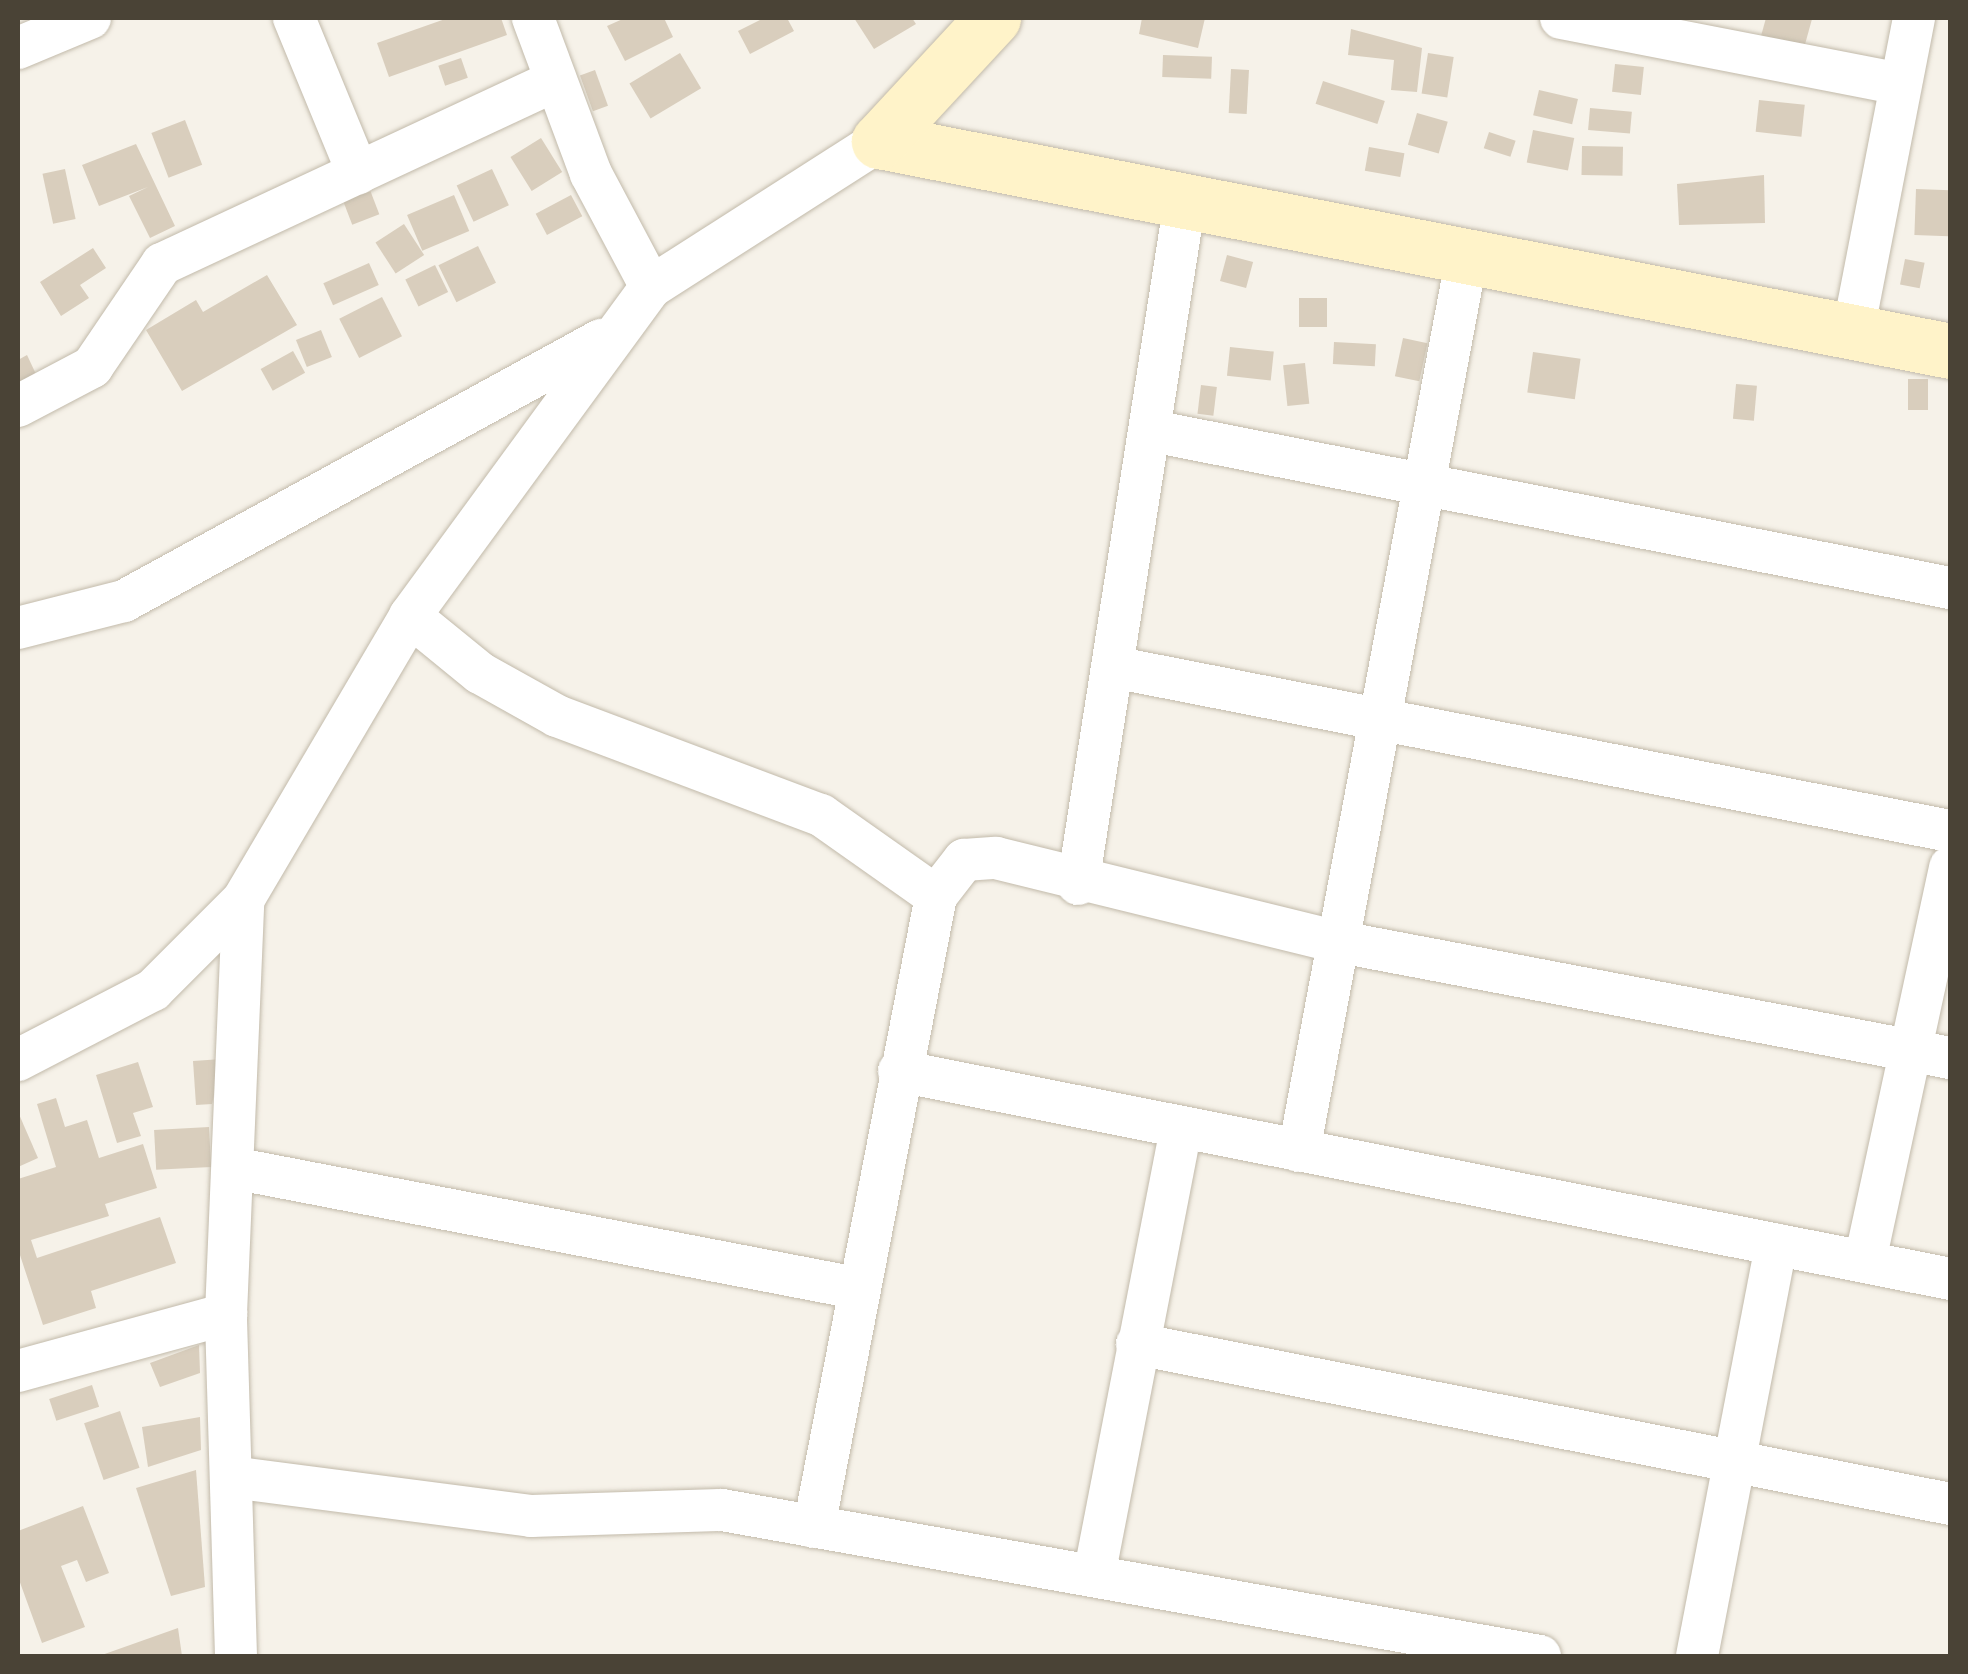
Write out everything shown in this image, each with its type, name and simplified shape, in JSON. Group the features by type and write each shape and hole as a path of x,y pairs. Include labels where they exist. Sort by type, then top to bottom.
{"street":[{"path":"18,48 90,18"},
{"path":"294,18 358,173"},
{"path":"534,18 591,174 652,287"},
{"path":"18,1060 153,990 243,900 410,616 610,335 652,287 879,140 993,18"},
{"path":"1561,18 1900,84"},
{"path":"1853,332 1914,18"},
{"path":"18,406 92,367 162,264 556,81"},
{"path":"879,140 1950,351"},
{"path":"1078,884 1152,432 1185,200"},
{"path":"1298,1150 1467,256"},
{"path":"18,628 124,600 610,335"},
{"path":"1152,432 1950,588"},
{"path":"410,616 480,672 556,716 821,815 863,836 936,896"},
{"path":"1113,666 1950,830"},
{"path":"814,1527 856,1288 936,896 952,869 979,857 1078,884 1335,941 1930,1054"},
{"path":"1865,1262 1930,1054 1950,866"},
{"path":"236,1656 226,1314 243,900"},
{"path":"898,1071 1950,1278"},
{"path":"1096,1571 1181,1127"},
{"path":"233,1168 856,1288"},
{"path":"1697,1656 1776,1245"},
{"path":"18,1371 226,1314"},
{"path":"1137,1344 1950,1504"},
{"path":"231,1477 532,1516 677,1506 1096,1571 1540,1656"}],"building":[{"path":"448,18 501,18 507,35 389,77 377,43"},
{"path":"625,18 664,18 673,37 625,61 607,26"},
{"path":"764,18 787,18 794,31 750,54 738,31"},
{"path":"854,18 912,18 916,24 874,49"},
{"path":"1142,18 1205,18 1198,48 1139,34"},
{"path":"1766,18 1812,19 1804,48 1761,36"},
{"path":"1351,29 1422,48 1417,92 1391,90 1394,60 1348,55"},
{"path":"680,53 701,88 651,119 629,83"},
{"path":"1428,53 1454,57 1447,98 1422,93"},
{"path":"1163,55 1212,57 1211,79 1162,77"},
{"path":"461,58 468,78 445,86 438,66"},
{"path":"1615,64 1644,67 1641,95 1612,92"},
{"path":"1231,69 1249,70 1247,114 1229,113"},
{"path":"595,70 608,106 593,111 580,75"},
{"path":"1323,81 1385,101 1377,124 1316,104"},
{"path":"1539,90 1578,99 1572,124 1533,115"},
{"path":"1759,100 1805,105 1801,137 1756,132"},
{"path":"1590,108 1632,112 1630,134 1588,130"},
{"path":"1417,113 1448,122 1439,154 1408,145"},
{"path":"185,120 202,165 169,178 151,133"},
{"path":"1533,130 1574,138 1568,170 1527,162"},
{"path":"1489,132 1516,141 1510,157 1484,148"},
{"path":"541,138 562,172 532,191 510,157"},
{"path":"136,144 175,226 150,238 129,196 148,187 99,206 82,165"},
{"path":"1582,146 1623,147 1622,176 1581,175"},
{"path":"1369,147 1404,153 1400,177 1365,171"},
{"path":"65,169 76,219 53,224 43,174"},
{"path":"492,169 509,205 474,222 457,185"},
{"path":"1764,175 1765,223 1679,225 1677,184"},
{"path":"1916,189 1950,190 1948,236 1914,235"},
{"path":"370,190 379,214 352,225 343,200"},
{"path":"454,195 469,231 422,251 407,215"},
{"path":"571,195 582,216 547,235 536,214"},
{"path":"404,224 424,255 396,274 375,243"},
{"path":"478,246 496,283 456,302 438,265"},
{"path":"93,248 106,268 80,285 89,298 61,316 40,282"},
{"path":"1227,255 1253,262 1246,288 1220,281"},
{"path":"1905,259 1925,263 1920,288 1900,285"},
{"path":"369,263 379,285 333,305 323,283"},
{"path":"435,265 448,292 418,306 405,279"},
{"path":"267,275 297,325 182,391 146,330 196,300 203,312"},
{"path":"382,297 402,336 359,358 339,319"},
{"path":"1299,298 1327,298 1327,327 1299,327"},
{"path":"321,330 332,357 307,367 296,340"},
{"path":"1403,338 1427,343 1419,381 1395,376"},
{"path":"1334,342 1376,344 1375,366 1333,364"},
{"path":"1230,347 1274,352 1271,380 1227,376"},
{"path":"293,351 305,373 273,391 261,369"},
{"path":"1533,352 1581,359 1575,399 1527,393"},
{"path":"27,355 42,387 18,398 18,360"},
{"path":"1305,363 1309,404 1287,406 1283,365"},
{"path":"1908,379 1928,379 1928,410 1908,410"},
{"path":"1736,384 1757,386 1754,421 1733,419"},
{"path":"1201,385 1217,387 1213,416 1197,414"},
{"path":"222,1059 212,1104 196,1105 193,1061"},
{"path":"138,1062 153,1107 133,1113 141,1136 117,1143 96,1075"},
{"path":"56,1098 65,1127 87,1120 99,1158 143,1144 157,1188 105,1204 109,1216 31,1240 37,1258 160,1217 176,1263 91,1291 96,1308 43,1325 18,1249 18,1179 56,1167 37,1104"},
{"path":"18,1112 38,1158 18,1167"},
{"path":"209,1127 211,1167 156,1170 154,1130"},
{"path":"199,1345 200,1373 160,1387 150,1363"},
{"path":"92,1385 99,1407 56,1421 49,1399"},
{"path":"120,1411 140,1468 104,1480 84,1423"},
{"path":"200,1417 201,1450 148,1467 142,1427"},
{"path":"196,1470 205,1587 171,1596 136,1488"},
{"path":"83,1506 109,1573 86,1582 77,1560 61,1566 85,1627 42,1643 18,1577 18,1531"},
{"path":"178,1628 182,1656 99,1656"}]}
